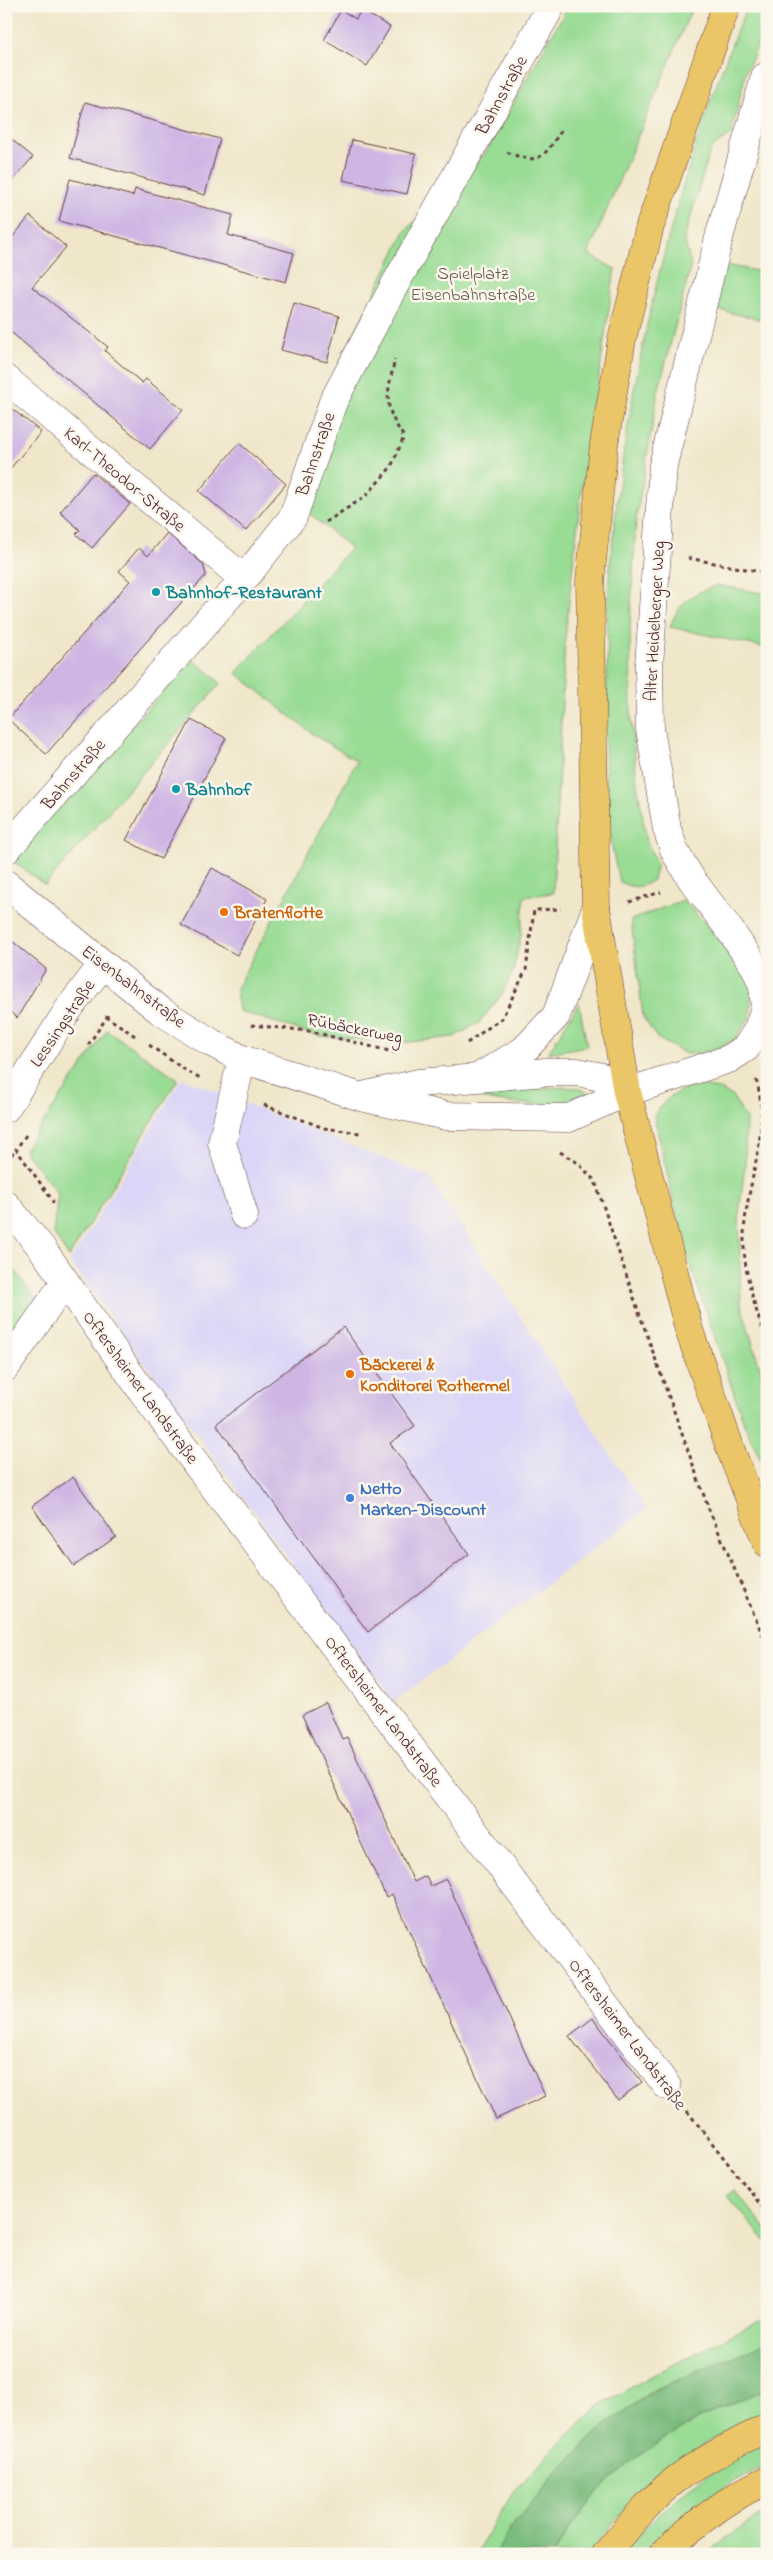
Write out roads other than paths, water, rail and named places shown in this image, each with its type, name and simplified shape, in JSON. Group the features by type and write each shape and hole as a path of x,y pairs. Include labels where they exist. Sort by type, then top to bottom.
{"main road":[{"path":"726,6 682,128 650,226 622,339 604,444 590,581 596,908 627,1092 689,1330 767,1543"},
{"path":"606,2554 632,2523 674,2481 738,2441 767,2428"},
{"path":"663,2554 684,2533 739,2493 767,2480"}],"street":[{"name":"Bahnstraße","path":"6,850 244,579 292,517 332,402 551,6"},
{"name":"Alter Heidelberger Weg","path":"361,1097 446,1116 569,1118 627,1092 729,1059 746,1048 758,1029 765,1007 763,986 755,967 692,880 675,852 667,829 650,729 649,665 663,465 720,234 765,77"},
{"name":"Karl-Theodor-Straße","path":"6,379 244,579"},
{"name":"Eisenbahnstraße","path":"6,884 159,1010 242,1059 361,1097"},
{"path":"475,1079 524,1050 556,1016 596,908"},
{"name":"Lessingstraße","path":"6,1108 70,1007 102,964"},
{"path":"242,1059 222,1143 244,1215"},
{"path":"361,1097 419,1083 546,1072 577,1072 602,1077 627,1092"},
{"name":"Oftersheimer Landstraße","path":"6,1205 66,1282 154,1408 667,2086"},
{"path":"6,1367 66,1282"}],"place":[{"name":"Bahnhof-Restaurant","path":"156,592"},
{"name":"Bahnhof","path":"176,789"},
{"name":"Bratenflotte","path":"224,912"},
{"name":"Bäckerei & Konditorei Rothermel","path":"350,1374"},
{"name":"Netto Marken-Discount","path":"350,1498"}],"park label":[{"name":"Spielplatz Eisenbahnstraße","path":"473,283"}]}
